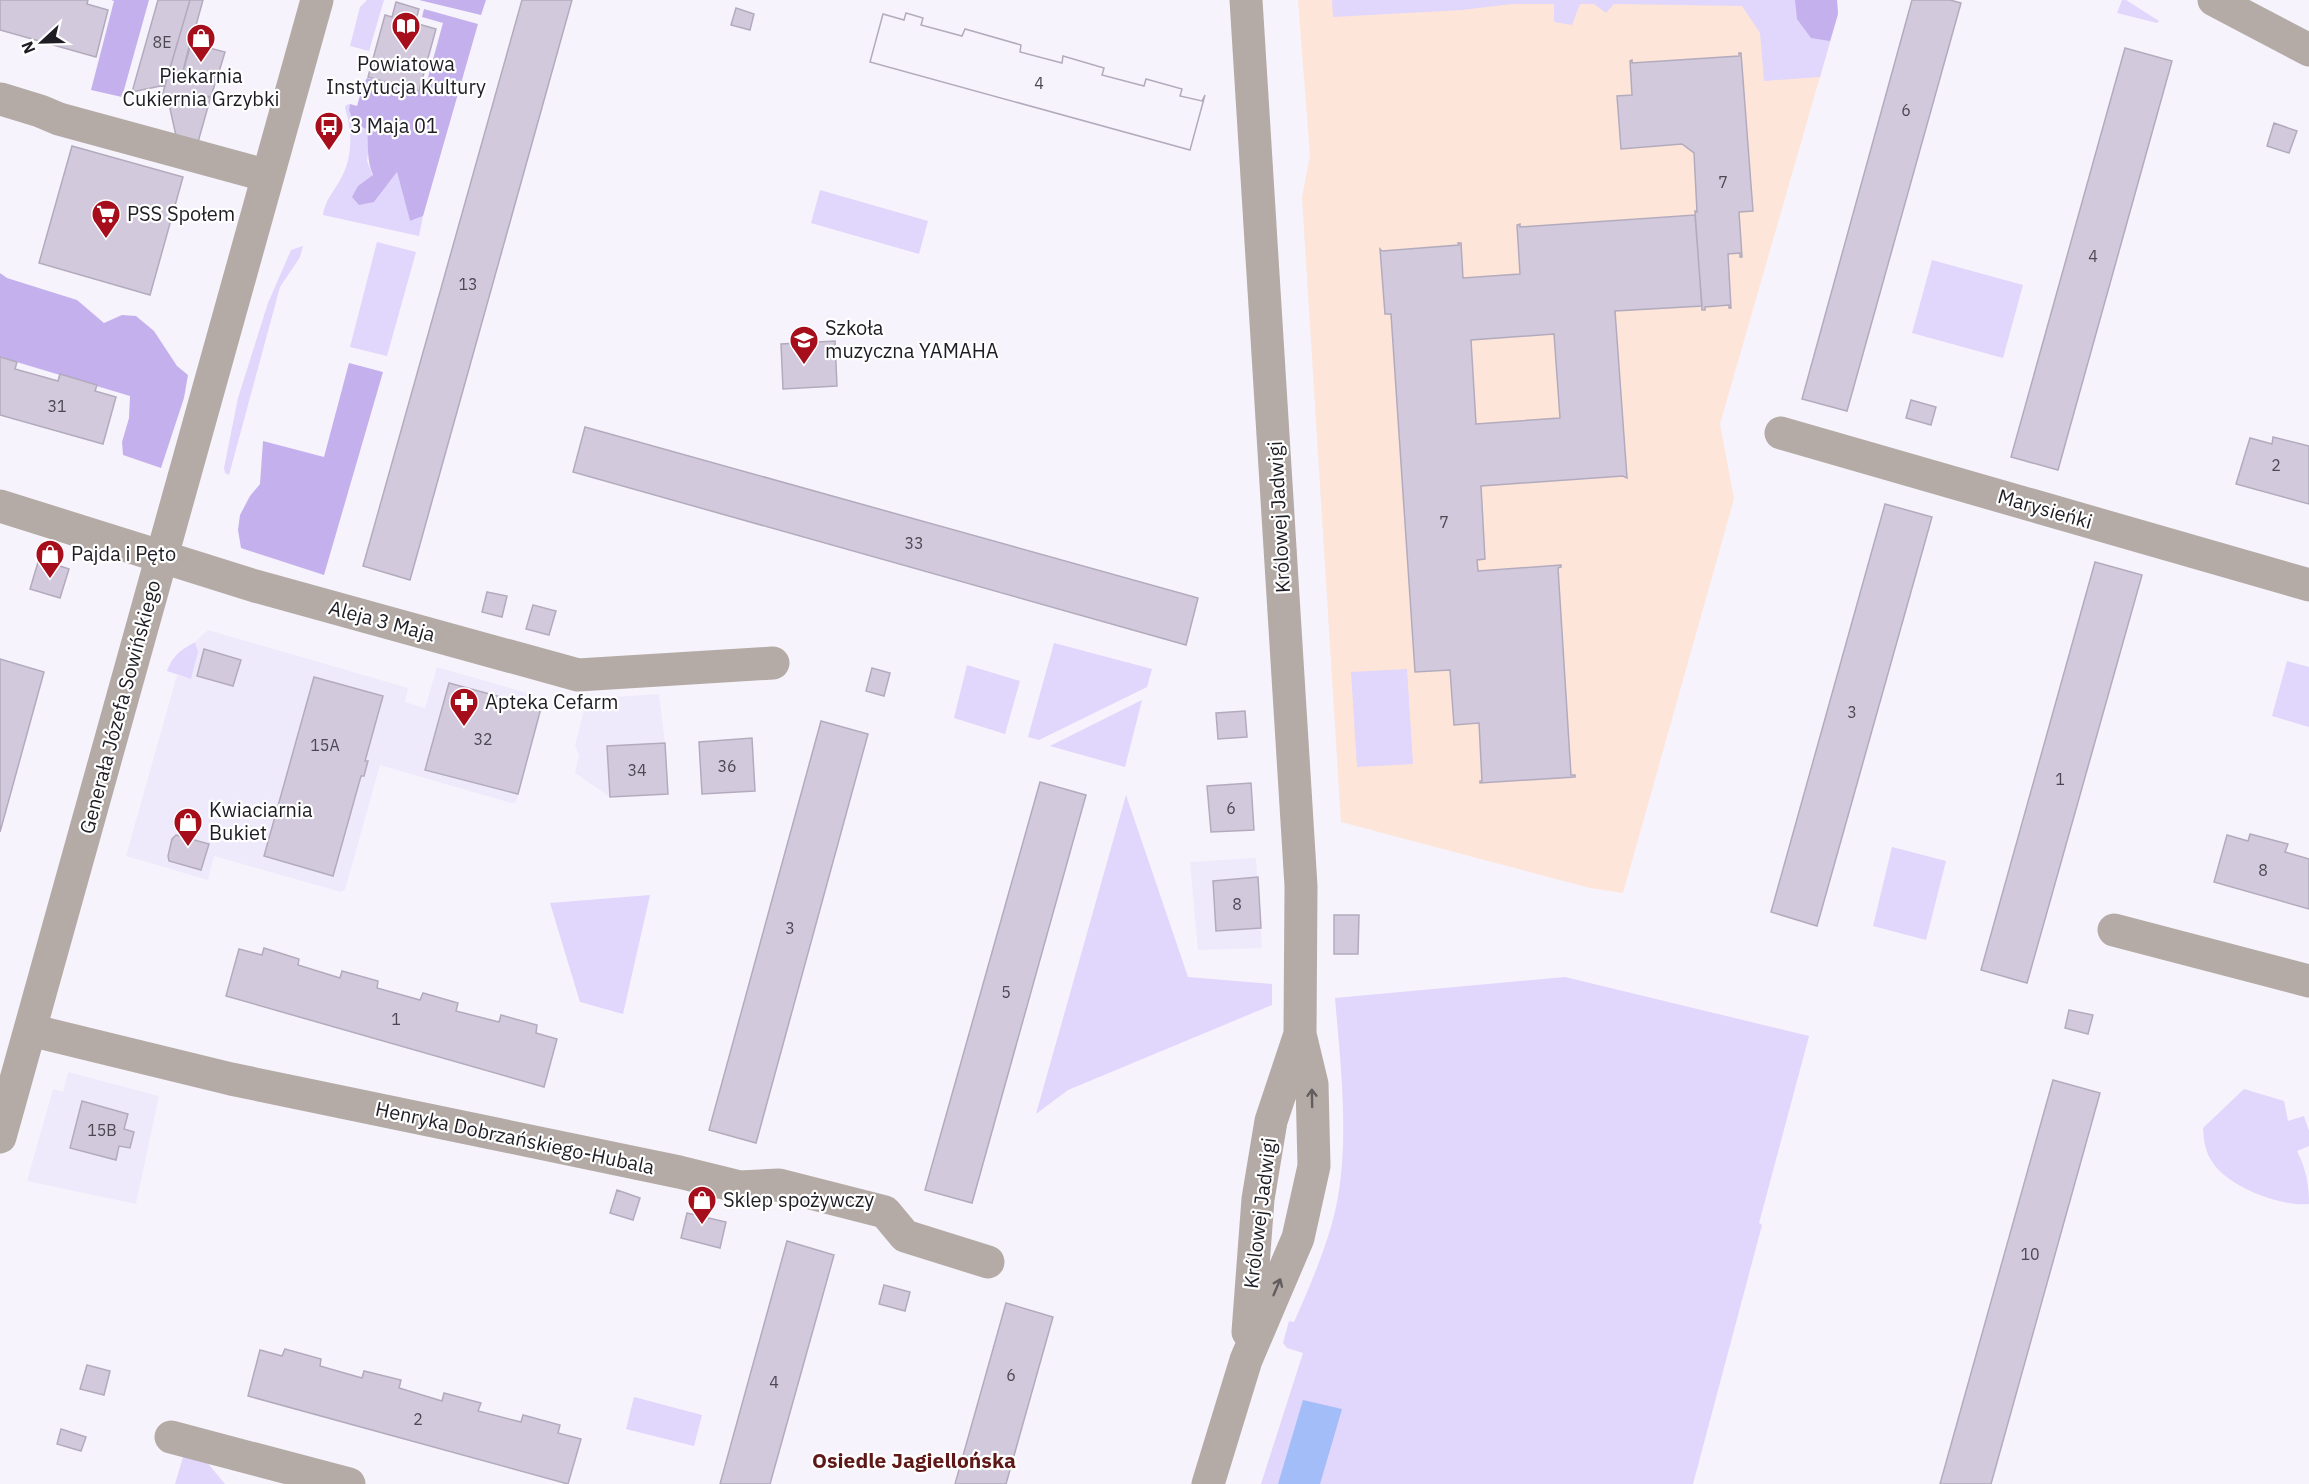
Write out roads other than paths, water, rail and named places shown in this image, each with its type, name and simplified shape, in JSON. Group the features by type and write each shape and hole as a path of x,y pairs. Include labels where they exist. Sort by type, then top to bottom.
{"street":[{"name":"Generała Józefa Sowińskiego","path":"0,1137 317,0"},
{"path":"1219,0 1246,0"},
{"name":"Królowej Jadwigi","path":"1208,1484 1246,1360 1298,1238 1314,1166 1312,1084 1300,1034 1301,886 1246,0"},
{"path":"2214,0 2309,50"},
{"path":"1,99 58,119 268,176"},
{"name":"Marysieńki","path":"1782,433 2309,585"},
{"name":"Aleja 3 Maja","path":"0,506 255,586 578,675 773,663"},
{"path":"2114,930 2309,981"},
{"name":"Henryka Dobrzańskiego-Hubala","path":"30,1030 250,1083 679,1172 740,1187 779,1185 885,1212 905,1236 988,1262"},
{"name":"Królowej Jadwigi","path":"1246,1360 1258,1199 1271,1121 1300,1034"},
{"path":"171,1437 349,1484"}],"water":[{"path":"1303,1400 1342,1409 1320,1484 1278,1484"}],"place":[{"name":"Powiatowa Instytucja Kultury","path":"406,52"},
{"name":"Piekarnia Cukiernia Grzybki","path":"201,64"},
{"name":"3 Maja 01","path":"329,152"},
{"name":"PSS Społem","path":"106,240"},
{"name":"Szkoła muzyczna YAMAHA","path":"804,366"},
{"name":"Pajda i Pęto","path":"50,580"},
{"name":"Apteka Cefarm","path":"464,728"},
{"name":"Kwiaciarnia Bukiet","path":"188,848"},
{"name":"Sklep spożywczy","path":"702,1226"}],"district":[{"name":"Osiedle Jagiellońska","path":"914,1461"}]}
